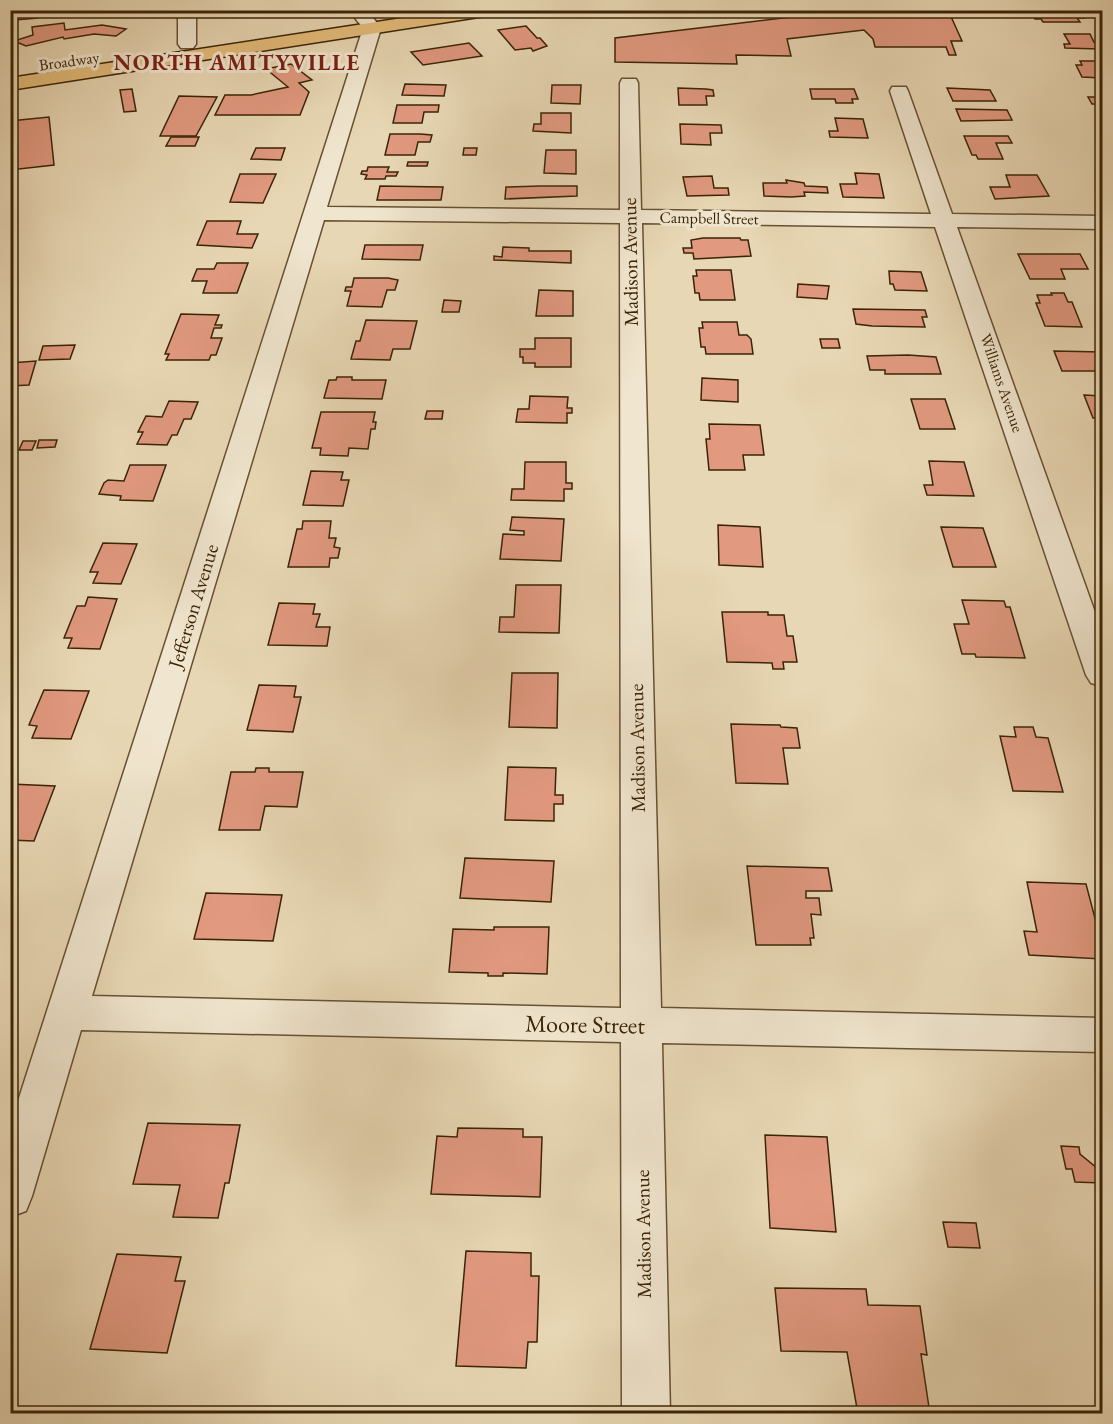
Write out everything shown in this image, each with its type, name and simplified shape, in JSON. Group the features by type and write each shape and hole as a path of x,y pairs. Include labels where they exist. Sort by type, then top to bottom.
{"main road":[{"name":"Broadway","path":"10,84 368,23 413,10"},
{"name":"Broadway","path":"10,70 187,44 492,10"},
{"path":"10,76 103,61 112,55"}],"street":[{"path":"187,44 188,10"},
{"name":"Jefferson Avenue","path":"10,1196 315,213 368,23"},
{"name":"Madison Avenue","path":"629,83 646,1413"},
{"name":"Williams Avenue","path":"898,91 945,220 1102,675"},
{"name":"Campbell Street","path":"315,213 1102,222"},
{"name":"Moore Street","path":"67,1013 1102,1035"}],"building":[{"path":"19,10 41,10 38,18 16,20 18,15 14,15"},
{"path":"849,10 948,10 962,41 951,41 956,55 949,55 946,47 875,47 873,39 864,30 787,39 791,56 736,55 737,64 615,62 615,38"},
{"path":"1042,11 1079,11 1084,18 1077,18 1080,22 1043,22 1033,16 1046,17"},
{"path":"64,23 65,30 102,25 126,29 116,36 94,34 64,39 63,37 26,46 14,41 33,35 32,27"},
{"path":"526,26 547,46 533,51 531,48 515,50 498,30"},
{"path":"1064,34 1090,34 1094,42 1102,44 1096,44 1099,49 1065,48 1064,44 1070,44"},
{"path":"469,43 482,56 423,65 411,52"},
{"path":"1080,61 1102,61 1102,78 1082,77 1076,65 1082,65"},
{"path":"291,64 312,80 299,83 309,92 300,115 215,115 225,95 251,95 288,87 266,69"},
{"path":"405,84 446,85 444,96 402,95"},
{"path":"552,85 581,85 580,104 551,103"},
{"path":"678,88 713,90 714,96 706,96 707,105 679,105"},
{"path":"947,88 990,90 996,101 953,101"},
{"path":"132,89 136,111 124,112 120,90"},
{"path":"810,89 854,89 858,99 852,99 853,103 836,103 835,99 812,99"},
{"path":"179,96 217,97 196,136 160,136"},
{"path":"1088,97 1102,97 1102,114 1095,104 1092,104"},
{"path":"397,105 439,105 438,112 424,112 422,123 393,123"},
{"path":"956,109 1007,110 1012,120 961,121"},
{"path":"541,113 571,113 571,133 533,131 534,124 541,124"},
{"path":"49,117 54,165 10,170 10,121"},
{"path":"835,118 863,119 868,138 830,137 829,131 838,131"},
{"path":"680,124 721,125 722,133 710,133 711,145 681,144"},
{"path":"390,134 432,135 430,142 418,142 415,155 385,155"},
{"path":"964,136 1008,136 1012,143 996,143 1003,159 978,159 976,155 972,155"},
{"path":"171,137 199,137 195,146 166,146"},
{"path":"256,148 285,148 281,160 251,159"},
{"path":"464,148 477,148 476,155 463,155"},
{"path":"546,150 576,150 576,174 544,173"},
{"path":"408,162 428,162 427,166 407,166"},
{"path":"368,167 389,167 387,172 398,172 396,176 386,176 385,179 365,179 367,175 361,174 362,171 367,171"},
{"path":"855,173 879,174 884,198 843,197 840,184 857,184"},
{"path":"240,174 276,174 263,203 230,202"},
{"path":"1006,175 1037,175 1049,196 995,199 990,187 1010,187"},
{"path":"712,176 714,188 728,188 729,195 687,196 683,177"},
{"path":"786,180 804,183 805,186 827,187 828,193 804,192 805,196 791,197 764,196 763,183 787,183"},
{"path":"380,186 443,187 441,200 377,200"},
{"path":"577,186 577,196 505,199 506,187"},
{"path":"207,221 241,221 237,234 258,234 252,248 197,245"},
{"path":"703,238 748,240 751,256 694,259 693,253 684,253 683,248 692,248 691,240"},
{"path":"365,245 423,245 420,260 362,259"},
{"path":"503,247 529,248 529,251 571,251 571,263 494,260 494,256 502,257"},
{"path":"1018,254 1080,254 1088,269 1061,269 1065,279 1030,279"},
{"path":"217,263 248,263 237,293 203,293 207,281 192,281 197,269 214,269"},
{"path":"696,270 731,270 735,300 700,300 699,293 695,293 693,276 697,276"},
{"path":"889,271 921,272 927,291 895,290 893,284 890,284"},
{"path":"354,278 398,280 395,290 387,290 382,307 347,306 351,291 345,291 346,287 352,287"},
{"path":"798,284 829,286 827,299 797,297"},
{"path":"539,290 573,291 573,316 536,316"},
{"path":"1051,293 1064,293 1068,302 1072,302 1082,327 1045,326 1036,303 1040,303 1037,295 1052,295"},
{"path":"444,300 461,301 459,312 442,312"},
{"path":"853,309 925,310 927,317 922,317 925,327 872,326 856,324"},
{"path":"181,314 219,315 215,325 222,325 221,328 214,328 211,338 222,338 216,355 211,355 209,360 166,360 169,354 165,354"},
{"path":"366,320 417,321 410,349 393,349 390,360 351,359 356,341 360,341"},
{"path":"702,322 737,322 739,335 747,335 751,339 753,354 706,354 705,347 701,347 699,328 703,328"},
{"path":"535,338 571,338 571,367 535,367 535,363 523,363 520,349 535,349"},
{"path":"820,339 838,339 840,348 822,348"},
{"path":"75,345 70,359 39,360 43,346"},
{"path":"1054,351 1102,352 1102,371 1062,371"},
{"path":"867,356 936,357 941,374 885,374 885,370 870,370"},
{"path":"36,361 29,385 10,386 10,363"},
{"path":"337,377 352,377 352,380 386,380 382,399 324,398 329,380 336,380"},
{"path":"702,378 738,380 738,402 701,400"},
{"path":"1084,395 1102,396 1102,418 1093,418"},
{"path":"530,396 568,397 567,408 572,408 572,413 567,413 567,423 516,422 518,409 529,409"},
{"path":"911,399 945,399 955,429 920,429"},
{"path":"169,401 198,402 191,419 184,419 177,435 172,435 167,445 137,444 143,432 138,432 146,416 162,417"},
{"path":"427,411 443,411 442,419 425,419"},
{"path":"321,412 375,412 373,422 376,422 375,429 371,429 368,449 349,448 348,456 320,455 321,448 312,448"},
{"path":"709,424 760,425 764,455 743,455 745,470 709,470 706,439 710,439"},
{"path":"39,440 57,440 55,447 37,448"},
{"path":"23,441 36,441 32,450 19,450"},
{"path":"929,461 964,462 974,496 927,495 924,485 933,485"},
{"path":"525,462 566,462 566,483 572,483 572,489 564,489 564,501 511,500 512,489 524,489"},
{"path":"130,465 166,465 153,501 120,500 121,496 99,494 108,480 124,481"},
{"path":"311,471 343,472 341,480 349,480 343,506 303,505"},
{"path":"512,517 564,519 561,561 500,559 503,534 524,535 524,531 510,530"},
{"path":"303,521 331,521 329,538 336,538 334,547 340,548 338,558 330,558 329,567 288,567 297,529 302,529"},
{"path":"718,525 760,527 763,567 719,565"},
{"path":"941,527 983,528 996,567 953,567"},
{"path":"103,543 137,544 121,584 93,583 98,572 90,572"},
{"path":"516,585 561,585 559,633 499,632 500,617 514,617"},
{"path":"88,597 117,599 100,649 68,648 72,638 64,638 77,606 85,606"},
{"path":"962,600 1004,601 1006,607 1010,607 1025,658 976,657 975,654 962,654 954,624 969,624"},
{"path":"279,603 315,604 313,614 320,614 316,627 330,627 327,646 268,645"},
{"path":"722,612 768,612 768,615 784,615 787,636 793,636 797,662 783,662 784,669 773,669 772,663 727,662"},
{"path":"512,673 558,673 557,728 509,727"},
{"path":"259,685 296,686 294,697 301,697 293,732 247,730"},
{"path":"44,690 89,691 71,739 32,738 37,726 29,725"},
{"path":"731,724 780,725 797,728 800,748 783,748 788,784 736,783"},
{"path":"1014,727 1033,727 1036,737 1048,738 1063,792 1013,791 1000,736 1016,737"},
{"path":"508,767 556,768 555,795 563,795 563,804 554,804 554,821 505,820"},
{"path":"256,768 269,768 269,772 303,772 297,807 265,806 260,830 219,830 231,772 255,772"},
{"path":"10,784 55,786 34,841 10,840"},
{"path":"465,858 554,861 551,902 460,898"},
{"path":"747,866 828,868 832,891 806,891 806,898 819,898 821,915 811,914 814,938 810,938 811,945 756,945"},
{"path":"1027,882 1086,884 1102,945 1102,959 1029,955 1024,931 1037,932"},
{"path":"206,893 282,895 273,941 194,939"},
{"path":"494,927 549,927 547,974 503,973 503,976 488,976 488,973 449,972 453,929 494,930"},
{"path":"148,1123 240,1125 229,1183 225,1183 218,1218 173,1217 180,1185 133,1184"},
{"path":"458,1128 523,1129 523,1137 542,1137 540,1197 431,1194 437,1136 457,1137"},
{"path":"765,1135 827,1137 836,1232 770,1228"},
{"path":"1061,1146 1079,1147 1080,1154 1097,1168 1102,1168 1102,1183 1075,1182 1072,1169 1066,1169"},
{"path":"943,1222 976,1223 980,1248 948,1247"},
{"path":"466,1251 531,1253 531,1276 539,1276 537,1342 528,1342 526,1368 456,1366"},
{"path":"117,1254 181,1257 175,1281 185,1281 167,1353 90,1349"},
{"path":"775,1288 866,1289 868,1305 920,1306 927,1355 921,1354 930,1414 858,1414 847,1352 781,1351"},
{"path":"74,1409 184,1412 73,1414"}],"district":[{"name":"NORTH AMITYVILLE","path":"237,62"}]}
